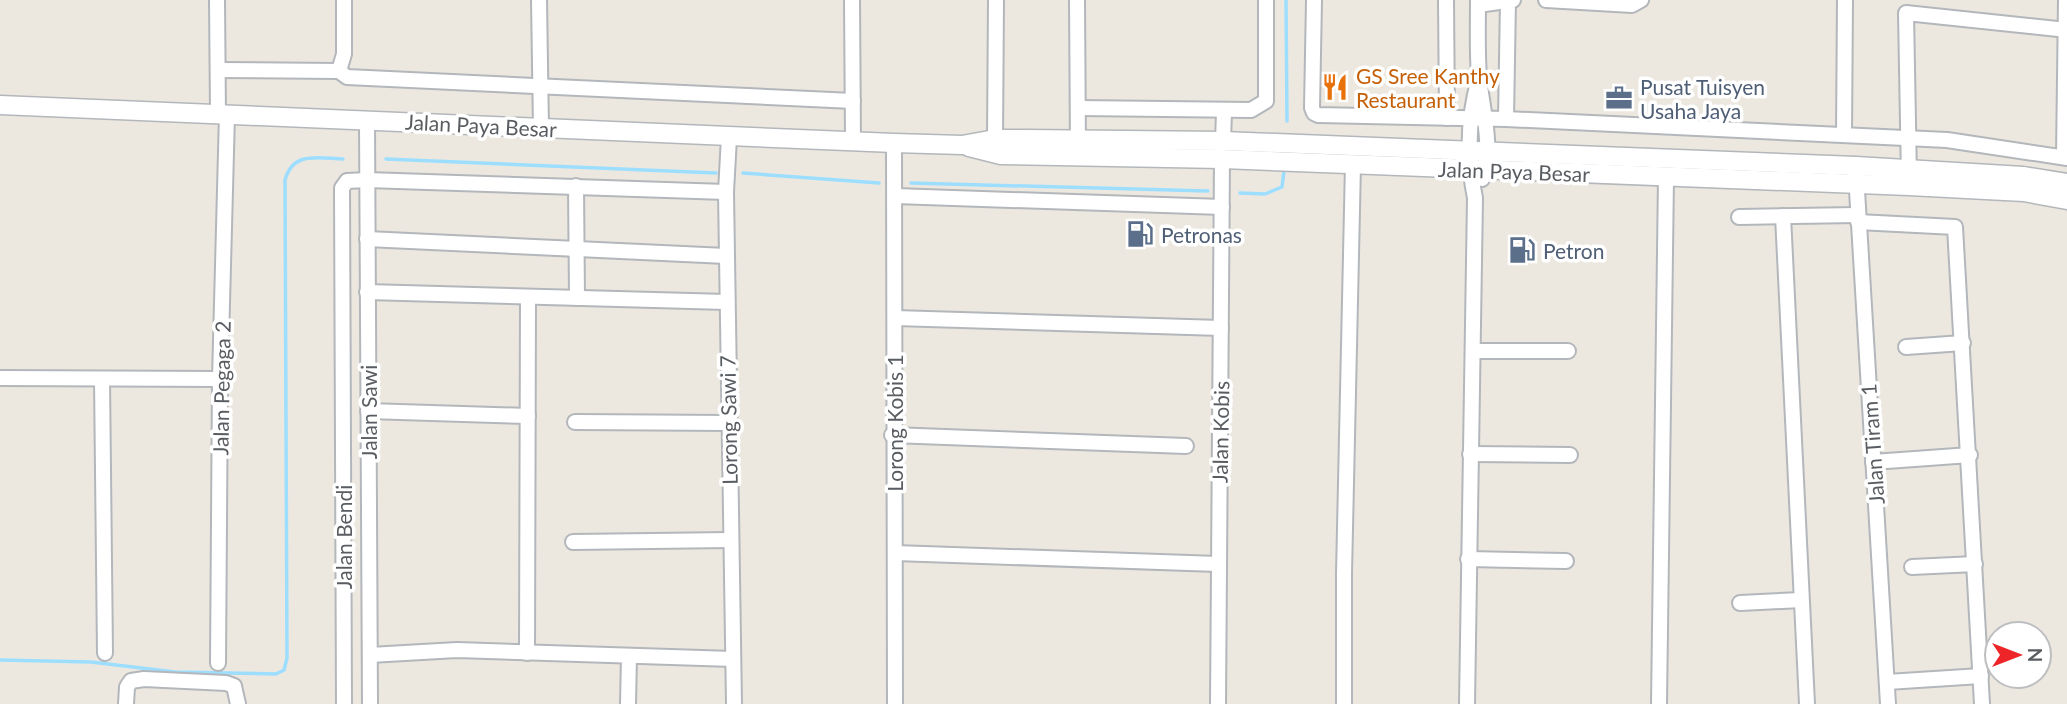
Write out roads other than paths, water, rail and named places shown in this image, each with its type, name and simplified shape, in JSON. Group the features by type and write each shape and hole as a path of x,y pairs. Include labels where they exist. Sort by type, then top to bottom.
{"street":[{"name":"Jalan Pegaga 2","path":"217,0 222,114 218,663"},
{"path":"339,71 344,54 344,0"},
{"path":"538,0 541,128"},
{"path":"852,0 853,141"},
{"path":"995,139 996,0"},
{"path":"1077,0 1078,159"},
{"path":"1078,108 1251,110 1266,101 1266,0"},
{"path":"1314,0 1314,113 1907,138 1996,145 2065,157 2066,0"},
{"path":"1446,0 1447,118"},
{"path":"1546,0 1632,5 1641,0"},
{"path":"1844,135 1845,0"},
{"path":"1467,704 1474,210 1478,151 1478,3 1509,1 1506,119"},
{"path":"1909,177 1906,13 1944,7 2066,30"},
{"path":"218,70 339,71 348,77 853,101"},
{"name":"Jalan Paya Besar","path":"0,105 894,143 962,145 995,139 1078,139 1223,150 1353,164 1477,170 1665,177 1856,175"},
{"name":"Jalan Kobis","path":"1218,704 1224,111"},
{"name":"Jalan Sawi","path":"367,120 370,704"},
{"name":"Lorong Sawi 7","path":"729,137 726,256 734,704"},
{"name":"Lorong Kobis 1","path":"894,143 895,318 892,435 895,704"},
{"name":"Jalan Paya Besar","path":"962,145 1001,156 1078,159 1223,150 1478,151 1856,175 2023,176 2067,183"},
{"path":"1344,704 1344,574 1353,164"},
{"name":"Jalan Tiram 1","path":"1856,175 1888,704"},
{"path":"1658,704 1665,177"},
{"name":"Jalan Paya Besar","path":"1909,177 2067,200"},
{"path":"367,180 726,192"},
{"name":"Jalan Bendi","path":"344,704 342,188 348,181 367,180"},
{"path":"576,186 576,298"},
{"path":"895,196 1222,207"},
{"path":"1783,216 1807,704"},
{"path":"1739,217 1858,219 1955,227 1982,704"},
{"path":"367,239 726,256"},
{"path":"367,292 727,302"},
{"path":"527,653 528,298"},
{"path":"895,318 1221,328"},
{"path":"1906,347 1963,343"},
{"path":"1473,351 1568,351"},
{"path":"0,377 220,379"},
{"path":"102,379 105,653"},
{"path":"368,411 528,416"},
{"path":"575,422 728,423"},
{"path":"892,435 1186,446"},
{"path":"1471,454 1570,454"},
{"path":"1873,461 1970,455"},
{"path":"573,542 730,540"},
{"path":"895,553 1218,564"},
{"path":"1468,559 1566,561"},
{"path":"1912,567 1975,564"},
{"path":"1740,603 1801,600"},
{"path":"370,655 457,650 733,659"},
{"path":"628,704 629,656"},
{"path":"1886,682 1981,676"},
{"path":"126,704 127,687 131,681 144,679 226,683 234,686 238,699"}],"waterway":[{"path":"1286,0 1287,121"},
{"path":"0,660 91,662 175,672 276,674 284,670 287,658 285,180 294,164 300,160 343,159"},
{"path":"386,159 716,173"},
{"path":"1240,193 1265,194 1282,187 1284,171"},
{"path":"743,173 879,183"},
{"path":"911,183 1208,191"}],"place":[{"name":"GS Sree Kanthy Restaurant","path":"1335,87"},
{"name":"Pusat Tuisyen Usaha Jaya","path":"1619,98"},
{"name":"Petronas","path":"1140,234"},
{"name":"Petron","path":"1522,250"}]}
